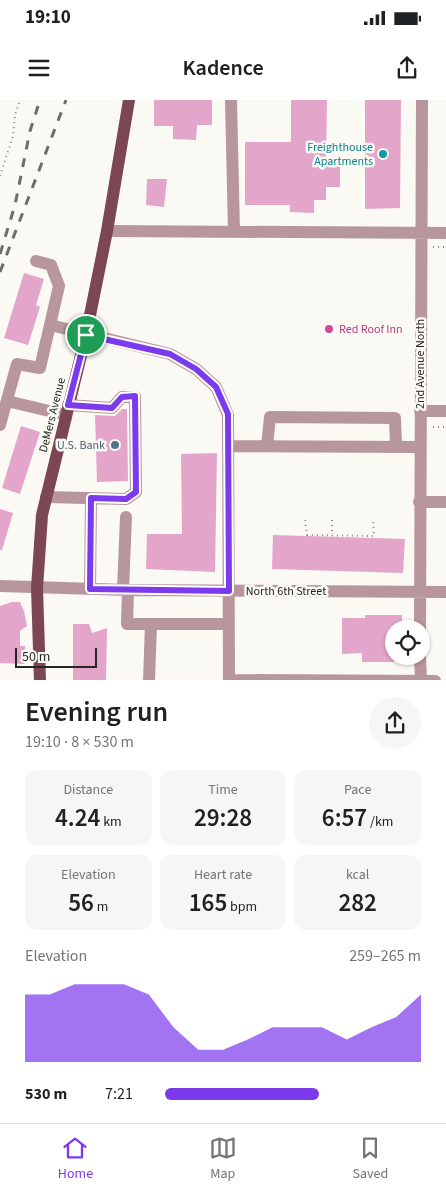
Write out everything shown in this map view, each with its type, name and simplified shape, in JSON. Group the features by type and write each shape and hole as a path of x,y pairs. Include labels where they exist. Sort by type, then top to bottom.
{"main road":[{"name":"DeMers Avenue","path":"38,680 37,588 42,515 86,335 107,232 129,100"}],"street":[{"path":"231,100 234,232"},
{"name":"2nd Avenue North","path":"420,620 418,592 422,100"},
{"path":"107,232 446,233"},
{"path":"0,426 17,364 40,368 59,286 51,264 36,261"},
{"path":"50,325 170,354 196,369 216,387 228,414 229,680 435,680"},
{"path":"7,401 67,410 112,408 122,397 135,396 136,492 126,508 125,590 127,624 229,624"},
{"path":"420,411 446,412"},
{"path":"268,446 270,417 395,418 396,446"},
{"path":"228,446 420,447"},
{"path":"46,497 91,498 126,508"},
{"path":"90,589 91,498"},
{"path":"419,502 446,502"},
{"name":"North 6th Street","path":"0,586 125,590 446,592"},
{"path":"149,680 151,624"},
{"path":"420,665 421,680"}],"path":[{"path":"0,176 13,136 15,115 20,100"},
{"path":"305,520 307,535 374,536 373,520"},
{"path":"332,520 332,535"}],"building":[{"path":"154,100 212,100 212,125 197,125 196,140 173,139 173,126 154,126"},
{"path":"291,100 327,100 326,158 340,158 340,187 326,187 326,200 314,200 314,213 290,212 290,205 245,205 245,142 291,142"},
{"name":"Freighthouse Apartments","path":"365,100 401,100 400,208 365,209"},
{"path":"147,179 167,179 164,207 146,205"},
{"path":"24,273 44,279 36,305 40,307 28,345 4,338"},
{"name":"U.S. Bank","path":"122,409 127,409 128,481 97,482 95,415 115,416"},
{"path":"21,426 40,432 20,494 2,488"},
{"path":"217,453 215,572 146,569 147,534 182,534 181,454"},
{"path":"0,509 13,513 2,550 0,550"},
{"path":"273,535 405,539 403,573 272,569"},
{"path":"12,602 20,602 27,626 20,631 20,646 25,646 24,664 0,663 0,606"},
{"path":"365,615 402,615 402,620 385,620 385,662 362,662 362,653 342,654 342,618 365,618"},
{"path":"73,624 89,624 92,633 107,628 106,680 73,680"}],"railway":[{"path":"0,254 15,205 30,131 40,100"},
{"path":"0,272 66,100"}],"place":[{"name":"Freighthouse Apartments","path":"383,154"},
{"name":"Red Roof Inn","path":"329,329"},
{"name":"U.S. Bank","path":"115,445"}],"route":[{"path":"86,335 170,354 196,369 216,387 228,414 229,591 90,589 91,498 126,499 136,492 135,396 122,397 112,408 68,405 86,335"}]}
